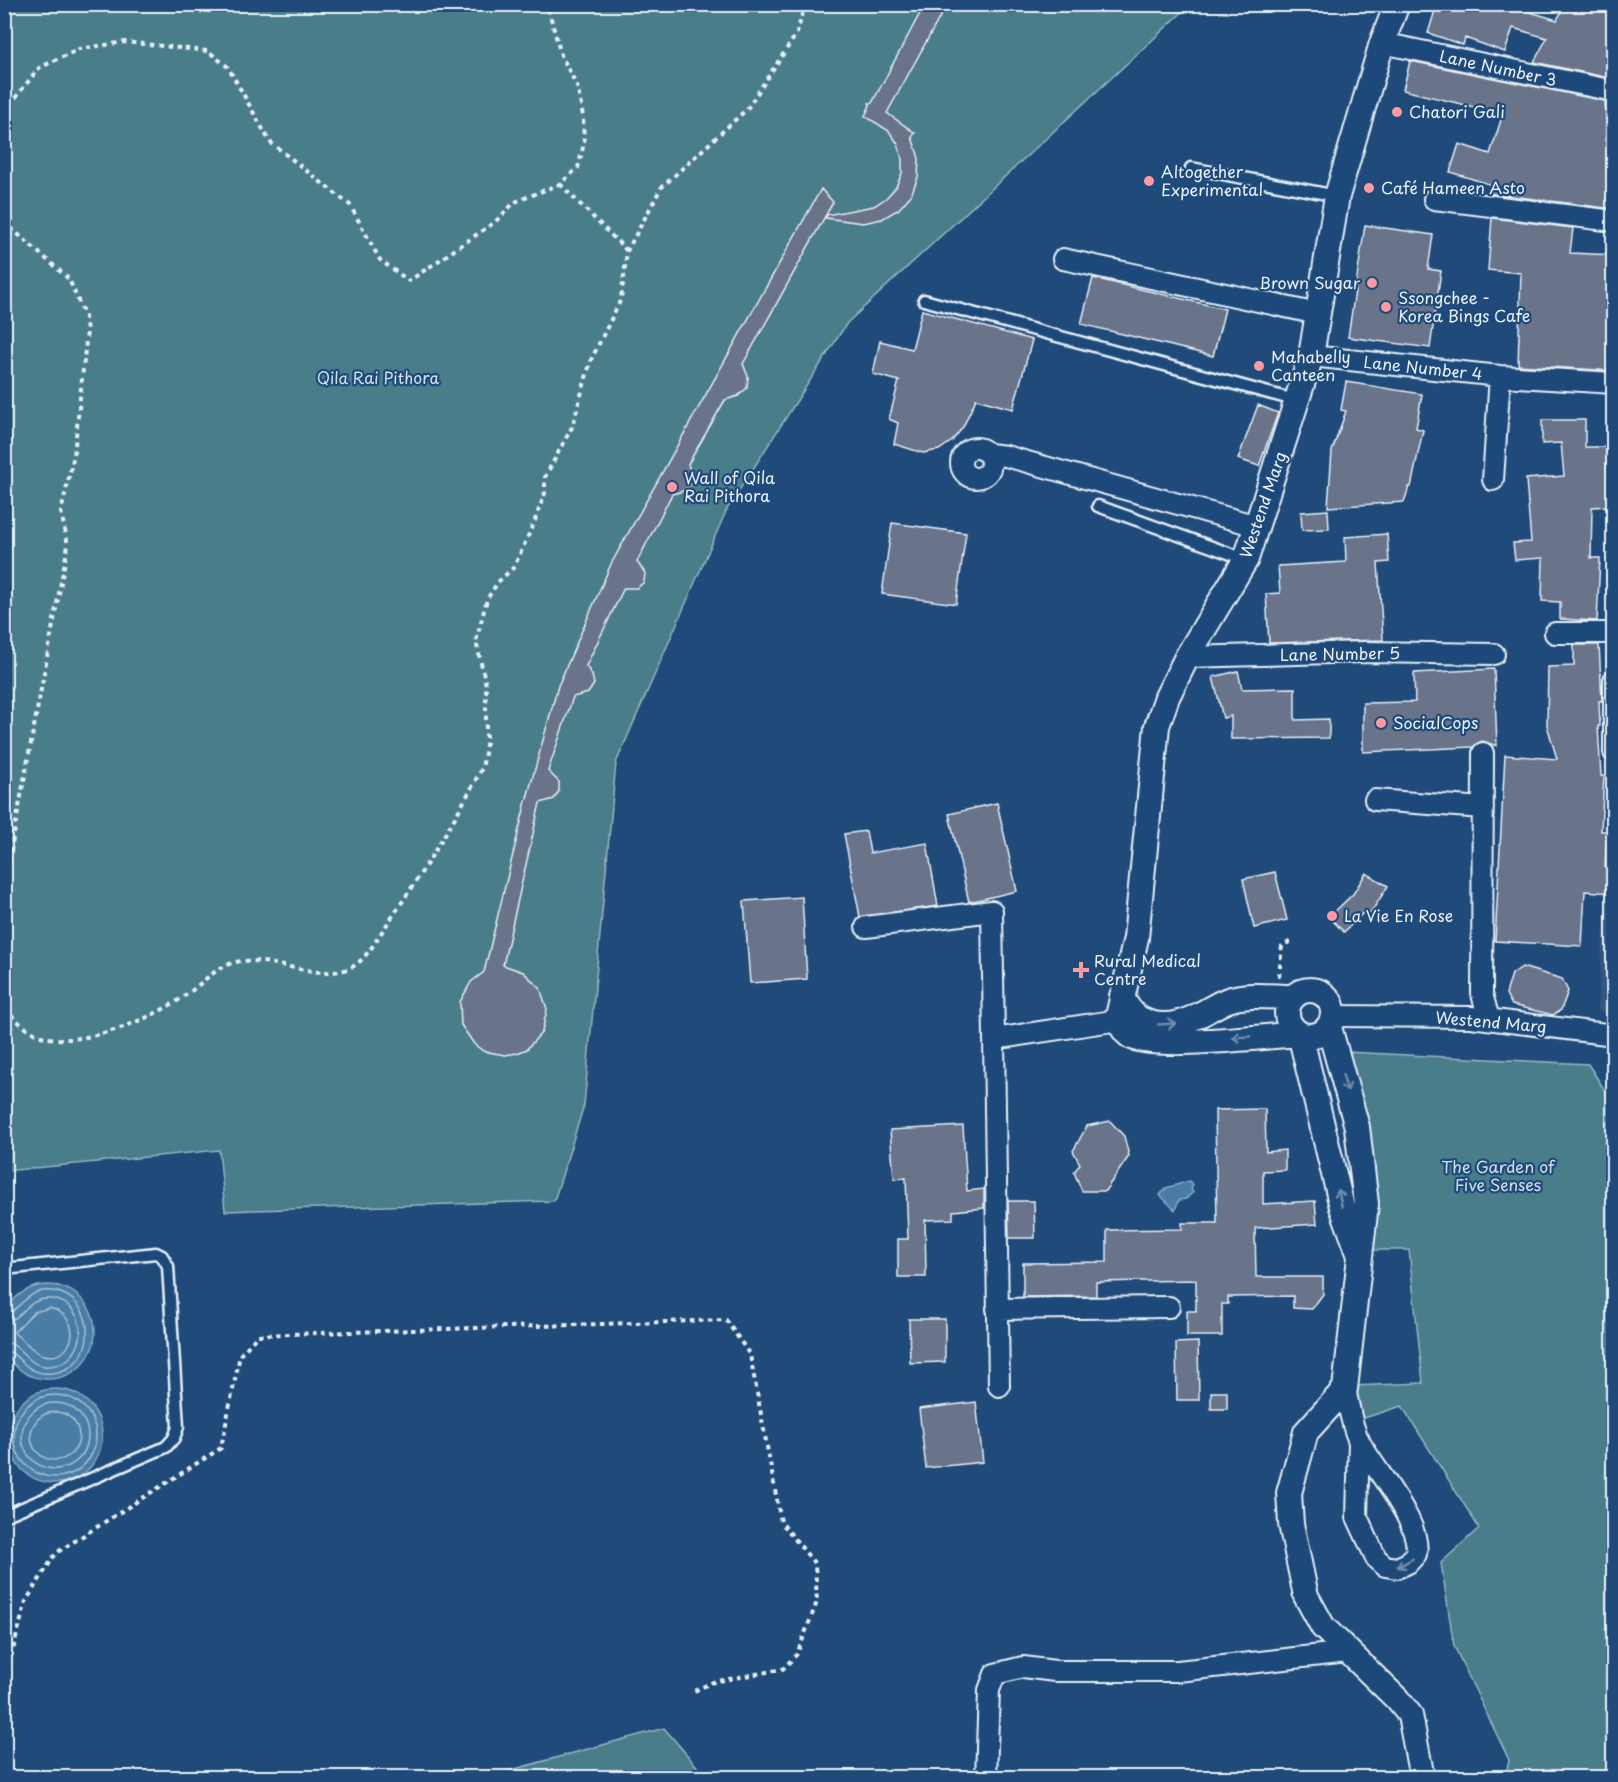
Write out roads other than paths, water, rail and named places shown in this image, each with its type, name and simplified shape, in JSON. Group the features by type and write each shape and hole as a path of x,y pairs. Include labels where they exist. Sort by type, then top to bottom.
{"street":[{"name":"Westend Marg","path":"1397,4 1382,43 1337,196 1311,356 1246,560 1187,657 1167,697 1157,726 1136,938 1122,996 1119,1020 1131,1036 1175,1043 1300,1034 1316,1036 1331,1022 1489,1019 1614,1035"},
{"name":"Lane Number 3","path":"1382,43 1612,98"},
{"path":"1434,199 1614,220"},
{"path":"1063,259 1318,314"},
{"name":"Lane Number 4","path":"1311,356 1500,376 1614,383"},
{"name":"Lane Number 4","path":"1493,480 1500,376"},
{"path":"988,454 1006,456 1257,526"},
{"path":"1555,633 1614,633"},
{"name":"Lane Number 5","path":"1187,657 1366,652 1494,654"},
{"path":"1614,680 1614,752"},
{"path":"1483,753 1482,994 1489,1019"},
{"path":"1375,800 1483,808"},
{"path":"866,927 992,911 999,1386"},
{"path":"1122,996 1131,1014 1153,1024 1174,1024 1193,1019 1227,1000 1243,997 1293,997 1308,990 1320,992 1332,1005 1331,1022 1357,1127 1366,1203 1345,1389 1359,1440 1358,1517"},
{"path":"1293,997 1287,1008 1287,1021 1300,1034 1342,1207 1359,1253"},
{"path":"994,1040 1119,1020"},
{"path":"997,1309 1169,1307"},
{"path":"1345,1389 1306,1432 1289,1493 1291,1524 1306,1596 1323,1627 1397,1699 1410,1715 1422,1778"},
{"path":"1359,1440 1398,1501 1417,1541 1413,1559 1403,1566 1391,1568 1379,1562 1358,1517 1358,1507 1371,1492 1381,1491 1391,1494 1398,1501"},
{"path":"986,1778 989,1690 995,1674 1023,1667 1055,1671 1178,1671 1348,1652"}],"lane":[{"path":"1191,168 1337,196"},
{"path":"924,300 1298,401"},
{"path":"1098,506 1246,560"},
{"path":"4,1269 156,1253 162,1256 168,1266 178,1427 174,1438 166,1447 4,1516"}],"water":[{"path":"1189,1181 1193,1185 1191,1190 1193,1192 1186,1199 1179,1200 1175,1210 1160,1195 1166,1188"},
{"path":"48,1285 66,1289 81,1299 91,1314 95,1332 91,1350 81,1365 66,1375 48,1379 30,1375 15,1365 5,1350 1,1332 5,1314 15,1299 30,1289"},
{"path":"55,1389 73,1393 88,1403 98,1418 102,1436 98,1454 88,1469 73,1479 55,1483 37,1479 22,1469 12,1454 8,1436 12,1418 22,1403 37,1393"}],"place":[{"name":"Chatori Gali","path":"1397,112"},
{"name":"Altogether Experimental","path":"1149,181"},
{"name":"Café Hameen Asto","path":"1369,188"},
{"name":"Brown Sugar","path":"1372,283"},
{"name":"Ssongchee - Korea Bings Cafe","path":"1386,307"},
{"name":"Mahabelly Canteen","path":"1259,366"},
{"name":"Wall of Qila Rai Pithora","path":"672,487"},
{"name":"SocialCops","path":"1381,723"},
{"name":"La Vie En Rose","path":"1332,916"},
{"name":"Rural Medical Centre","path":"1081,970"}],"park label":[{"name":"Qila Rai Pithora","path":"378,378"},
{"name":"The Garden of Five Senses","path":"1498,1176"}]}
